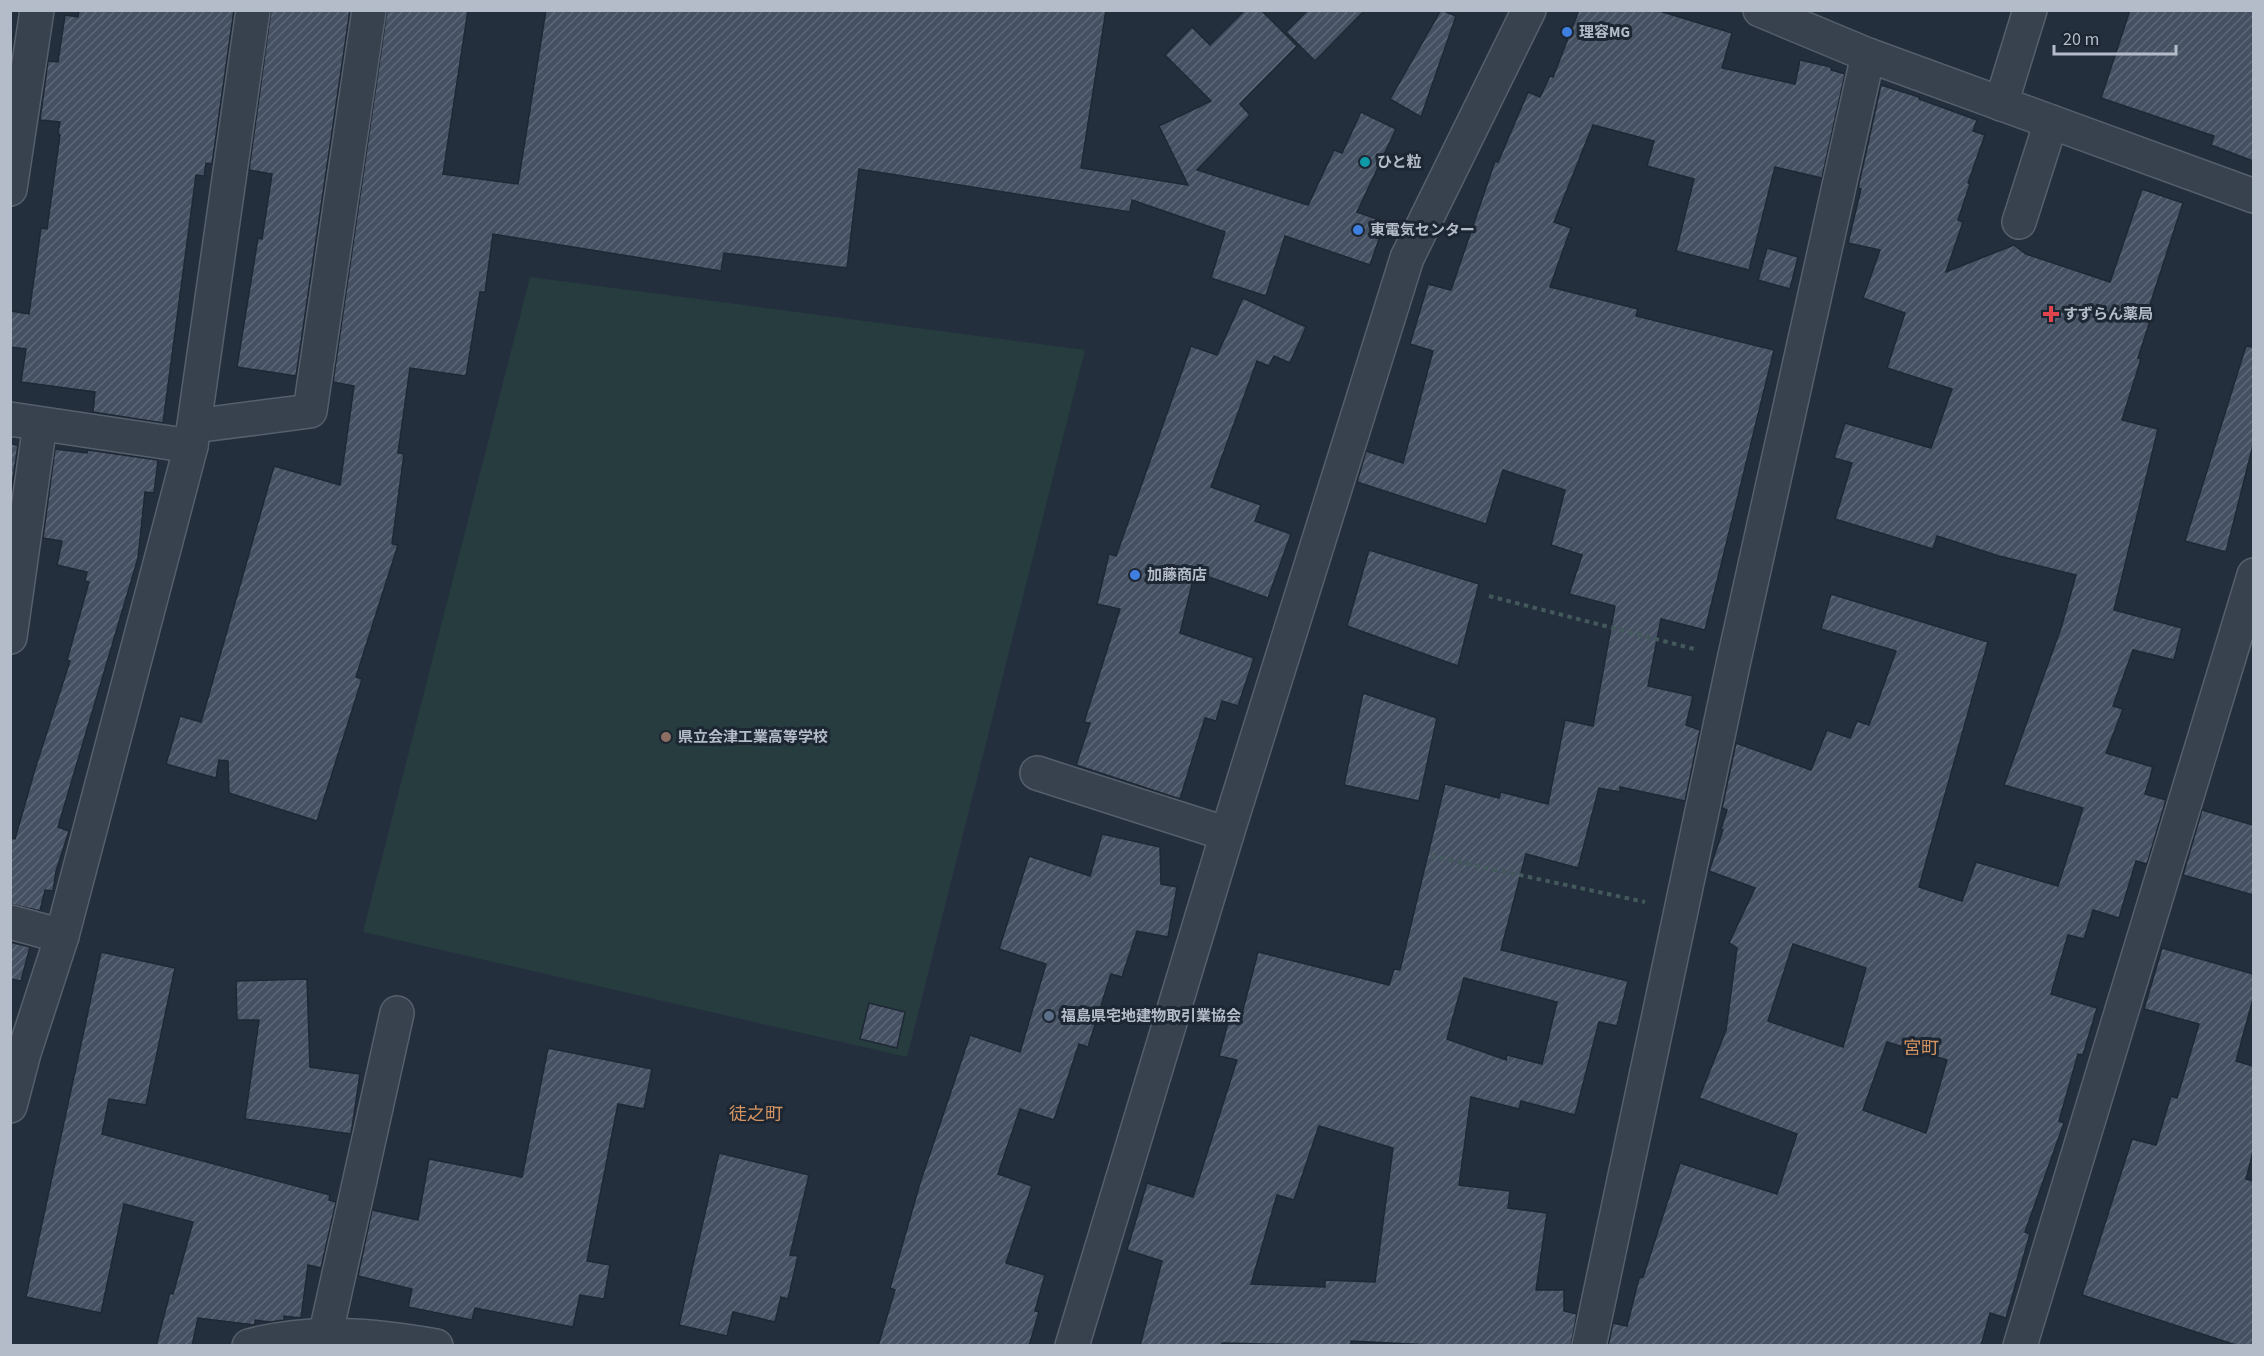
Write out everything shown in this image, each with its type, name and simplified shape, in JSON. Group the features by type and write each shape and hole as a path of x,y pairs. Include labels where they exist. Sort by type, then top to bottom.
{"street":[{"path":"10,189 37,10"},
{"path":"10,1106 17,1052 62,936 192,436 253,10"},
{"path":"10,637 25,422 192,436 309,411 369,10"},
{"path":"1072,1346 1227,834 1407,258 1529,10"},
{"path":"1760,10 1869,55 2253,196"},
{"path":"2001,104 2030,10"},
{"path":"1589,1346 1734,660 1869,55"},
{"path":"2019,222 2051,122"},
{"path":"2020,1346 2253,575"},
{"path":"1037,773 1227,834"},
{"path":"10,922 62,936"},
{"path":"325,1340 398,1013"},
{"path":"249,1346 276,1338 325,1340 345,1335 436,1346"}],"path":[{"path":"1489,596 1734,660"},
{"path":"1431,856 1681,910"}],"green space":[{"path":"530,277 1085,350 907,1057 363,932"}],"building":[{"path":"79,10 234,10 212,164 206,163 204,176 196,175 163,423 93,412 95,392 21,382 26,349 10,347 10,311 29,314 41,228 47,229 60,135 58,134 60,122 40,120 48,61 58,62 65,15 78,17"},
{"path":"271,10 350,10 296,376 237,367 258,238 262,239 272,174 249,170"},
{"path":"387,10 468,10 443,174 518,184 546,10 1106,10 1081,168 1188,185 1159,126 1211,101 1165,55 1192,27 1210,45 1245,10 1261,10 1297,46 1240,104 1250,115 1197,170 1308,205 1334,150 1342,153 1361,112 1396,129 1357,212 1385,222 1370,265 1285,236 1266,296 1211,278 1225,232 1132,200 1130,212 859,169 847,268 724,253 721,271 493,234 485,292 480,292 466,376 410,368 398,453 404,454 392,544 398,545 356,677 362,679 317,821 229,793 228,761 219,760 216,778 166,764 180,716 201,722 274,466 340,485 354,386 333,382"},
{"path":"1308,10 1365,10 1315,61 1286,32"},
{"path":"1441,10 1456,16 1421,117 1390,99"},
{"path":"1579,10 1656,10 1732,33 1722,68 1795,84 1800,60 1831,67 1831,70 1845,74 1822,178 1775,167 1749,270 1676,251 1694,179 1647,166 1654,141 1593,125 1554,222 1571,228 1550,287 1638,309 1636,316 1774,350 1705,630 1661,619 1648,686 1693,696 1686,725 1700,730 1685,801 1620,787 1620,792 1599,788 1578,868 1526,854 1501,950 1628,981 1617,1026 1599,1022 1575,1115 1521,1101 1519,1109 1471,1097 1459,1185 1510,1191 1508,1208 1547,1213 1536,1290 1564,1290 1564,1311 1577,1314 1571,1346 1451,1346 1351,1341 1351,1346 1222,1343 1221,1346 1140,1346 1162,1261 1127,1250 1147,1183 1193,1197 1237,1060 1219,1056 1229,1019 1240,1021 1258,952 1389,985 1394,969 1400,970 1445,784 1499,798 1501,792 1548,804 1565,720 1593,726 1615,606 1569,594 1582,555 1551,545 1565,490 1503,470 1486,524 1357,482 1366,451 1403,463 1433,351 1410,344 1428,284 1451,290 1495,161 1498,162 1528,92 1540,97 1550,76 1553,77","holes":["1464,978 1557,1002 1542,1064 1507,1055 1506,1060 1447,1039","1319,1126 1393,1148 1375,1282 1325,1280 1325,1287 1251,1284 1277,1195 1294,1200"]},
{"path":"2130,10 2253,10 2253,161 2211,145 2214,136 2101,98"},
{"path":"1881,85 1977,120 1973,131 1985,135 1968,183 1970,184 1958,220 1963,222 1946,272 2014,245 2026,254 2110,282 2142,189 2183,203 2147,314 2152,315 2122,420 2158,429 2114,610 2182,628 2174,660 2133,650 2113,706 2123,709 2106,753 2153,767 2145,794 2166,800 2147,864 2136,861 2119,918 2093,910 2084,939 2068,935 2051,994 2097,1008 2083,1055 2078,1054 2059,1121 2064,1123 2025,1232 2030,1234 2006,1318 1990,1313 1981,1346 1608,1346 1613,1323 1627,1326 1639,1278 1643,1277 1680,1163 1777,1194 1797,1134 1699,1098 1726,1030 1737,948 1729,943 1755,888 1709,871 1723,830 1721,829 1727,810 1722,808 1736,743 1811,770 1827,730 1850,738 1857,721 1869,725 1896,651 1821,629 1831,594 1988,642 1919,887 1962,901 1976,862 2058,886 2083,808 2004,785 2061,628 2076,575 1999,556 1937,536 1933,549 1835,519 1852,463 1834,458 1845,423 1931,448 1952,389 1887,368 1905,313 1863,298 1880,250 1848,243 1861,189 1858,188","holes":["1793,944 1866,968 1843,1047 1768,1021","1887,1042 1947,1060 1926,1133 1863,1110"]},
{"path":"1767,248 1798,257 1790,289 1758,280"},
{"path":"1243,298 1306,327 1290,363 1274,356 1269,366 1257,361 1211,487 1261,505 1255,521 1291,534 1268,598 1195,572 1180,633 1254,658 1238,706 1222,701 1216,721 1205,718 1180,799 1076,765 1090,723 1084,722 1120,609 1097,604 1109,554 1116,556 1191,346 1217,355"},
{"path":"2246,346 2253,347 2253,445 2226,552 2185,541"},
{"path":"10,444 18,445 10,499"},
{"path":"55,449 87,453 88,450 158,460 154,493 145,492 138,558 58,827 69,831 56,871 53,891 45,890 40,911 10,904 10,838 15,839 70,661 67,660 89,582 85,581 87,572 57,565 62,541 43,538"},
{"path":"1369,550 1479,584 1458,666 1347,626"},
{"path":"1363,693 1437,718 1419,801 1344,785"},
{"path":"2202,810 2253,825 2253,895 2183,875"},
{"path":"1102,834 1160,847 1161,884 1177,887 1168,937 1137,931 1122,977 1111,974 1088,1047 1079,1044 1054,1120 1020,1109 998,1174 1032,1186 1006,1263 1045,1275 1035,1311 1039,1312 1029,1346 878,1346 895,1290 890,1288 920,1183 970,1035 1020,1052 1046,964 999,949 1029,856 1090,876"},
{"path":"10,942 30,947 21,981 10,979"},
{"path":"2162,948 2253,974 2253,999 2236,1061 2253,1066 2253,1152 2246,1179 2253,1181 2253,1346 2239,1346 2082,1295 2132,1139 2156,1145 2171,1096 2177,1098 2199,1024 2144,1009"},
{"path":"101,952 175,968 146,1105 109,1099 102,1134 330,1195 329,1200 336,1202 321,1268 308,1265 301,1318 284,1316 284,1320 270,1322 255,1320 255,1325 198,1318 192,1346 156,1346 193,1222 124,1204 101,1313 26,1297"},
{"path":"307,979 310,1067 360,1074 351,1134 245,1119 259,1020 237,1020 236,981"},
{"path":"869,1003 905,1012 897,1048 860,1039"},
{"path":"548,1048 652,1069 644,1109 618,1104 587,1261 610,1265 604,1299 580,1295 573,1327 475,1308 472,1320 408,1307 412,1289 358,1276 372,1210 418,1220 429,1159 522,1177"},
{"path":"719,1153 809,1175 790,1255 798,1256 788,1299 781,1297 775,1322 733,1312 727,1336 679,1325"}],"place":[{"name":"理容MG","path":"1567,32"},
{"name":"ひと粒","path":"1365,162"},
{"name":"東電気センター","path":"1358,230"},
{"name":"すずらん薬局","path":"2051,314"},
{"name":"加藤商店","path":"1135,575"},
{"name":"県立会津工業高等学校","path":"666,737"},
{"name":"福島県宅地建物取引業協会","path":"1049,1016"}],"district":[{"name":"宮町","path":"1921,1048"},
{"name":"徒之町","path":"756,1114"}]}
